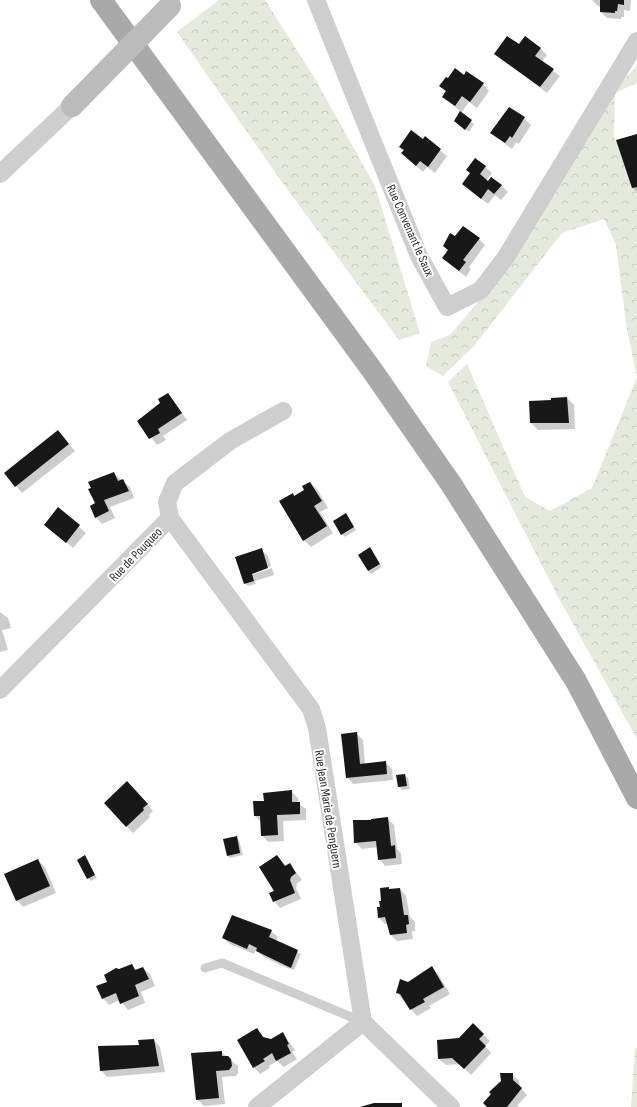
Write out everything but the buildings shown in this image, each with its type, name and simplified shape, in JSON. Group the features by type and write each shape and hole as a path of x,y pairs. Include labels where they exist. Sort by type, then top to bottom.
{"main road":[{"path":"101,0 372,370 451,484 576,681 637,798"}],"street":[{"name":"Rue Convenant le Saux","path":"316,0 418,256 447,308 481,290 506,257 637,42"},
{"path":"0,174 72,106 170,6"},
{"name":"Rue de Pouqueo","path":"0,690 170,518 167,502 175,483 230,441 283,411"},
{"name":"Rue Jean Marie de Penguern","path":"170,518 311,709 317,728 363,1022"},
{"path":"257,1107 363,1022 451,1107"}],"lane":[{"path":"205,968 222,963 363,1022"}],"green space":[{"path":"219,0 265,0 314,77 375,186 420,333 399,340 284,185 177,32"},
{"path":"637,66 637,83 615,93 614,137 637,182 637,377 627,330 616,245 604,219 562,233 474,346 443,376 426,366 431,342 450,335 509,265 619,84"},
{"path":"467,364 525,497 550,511 592,488 637,377 637,739 556,593 448,382"},
{"path":"635,1048 637,1048 637,1107 631,1107"}]}
